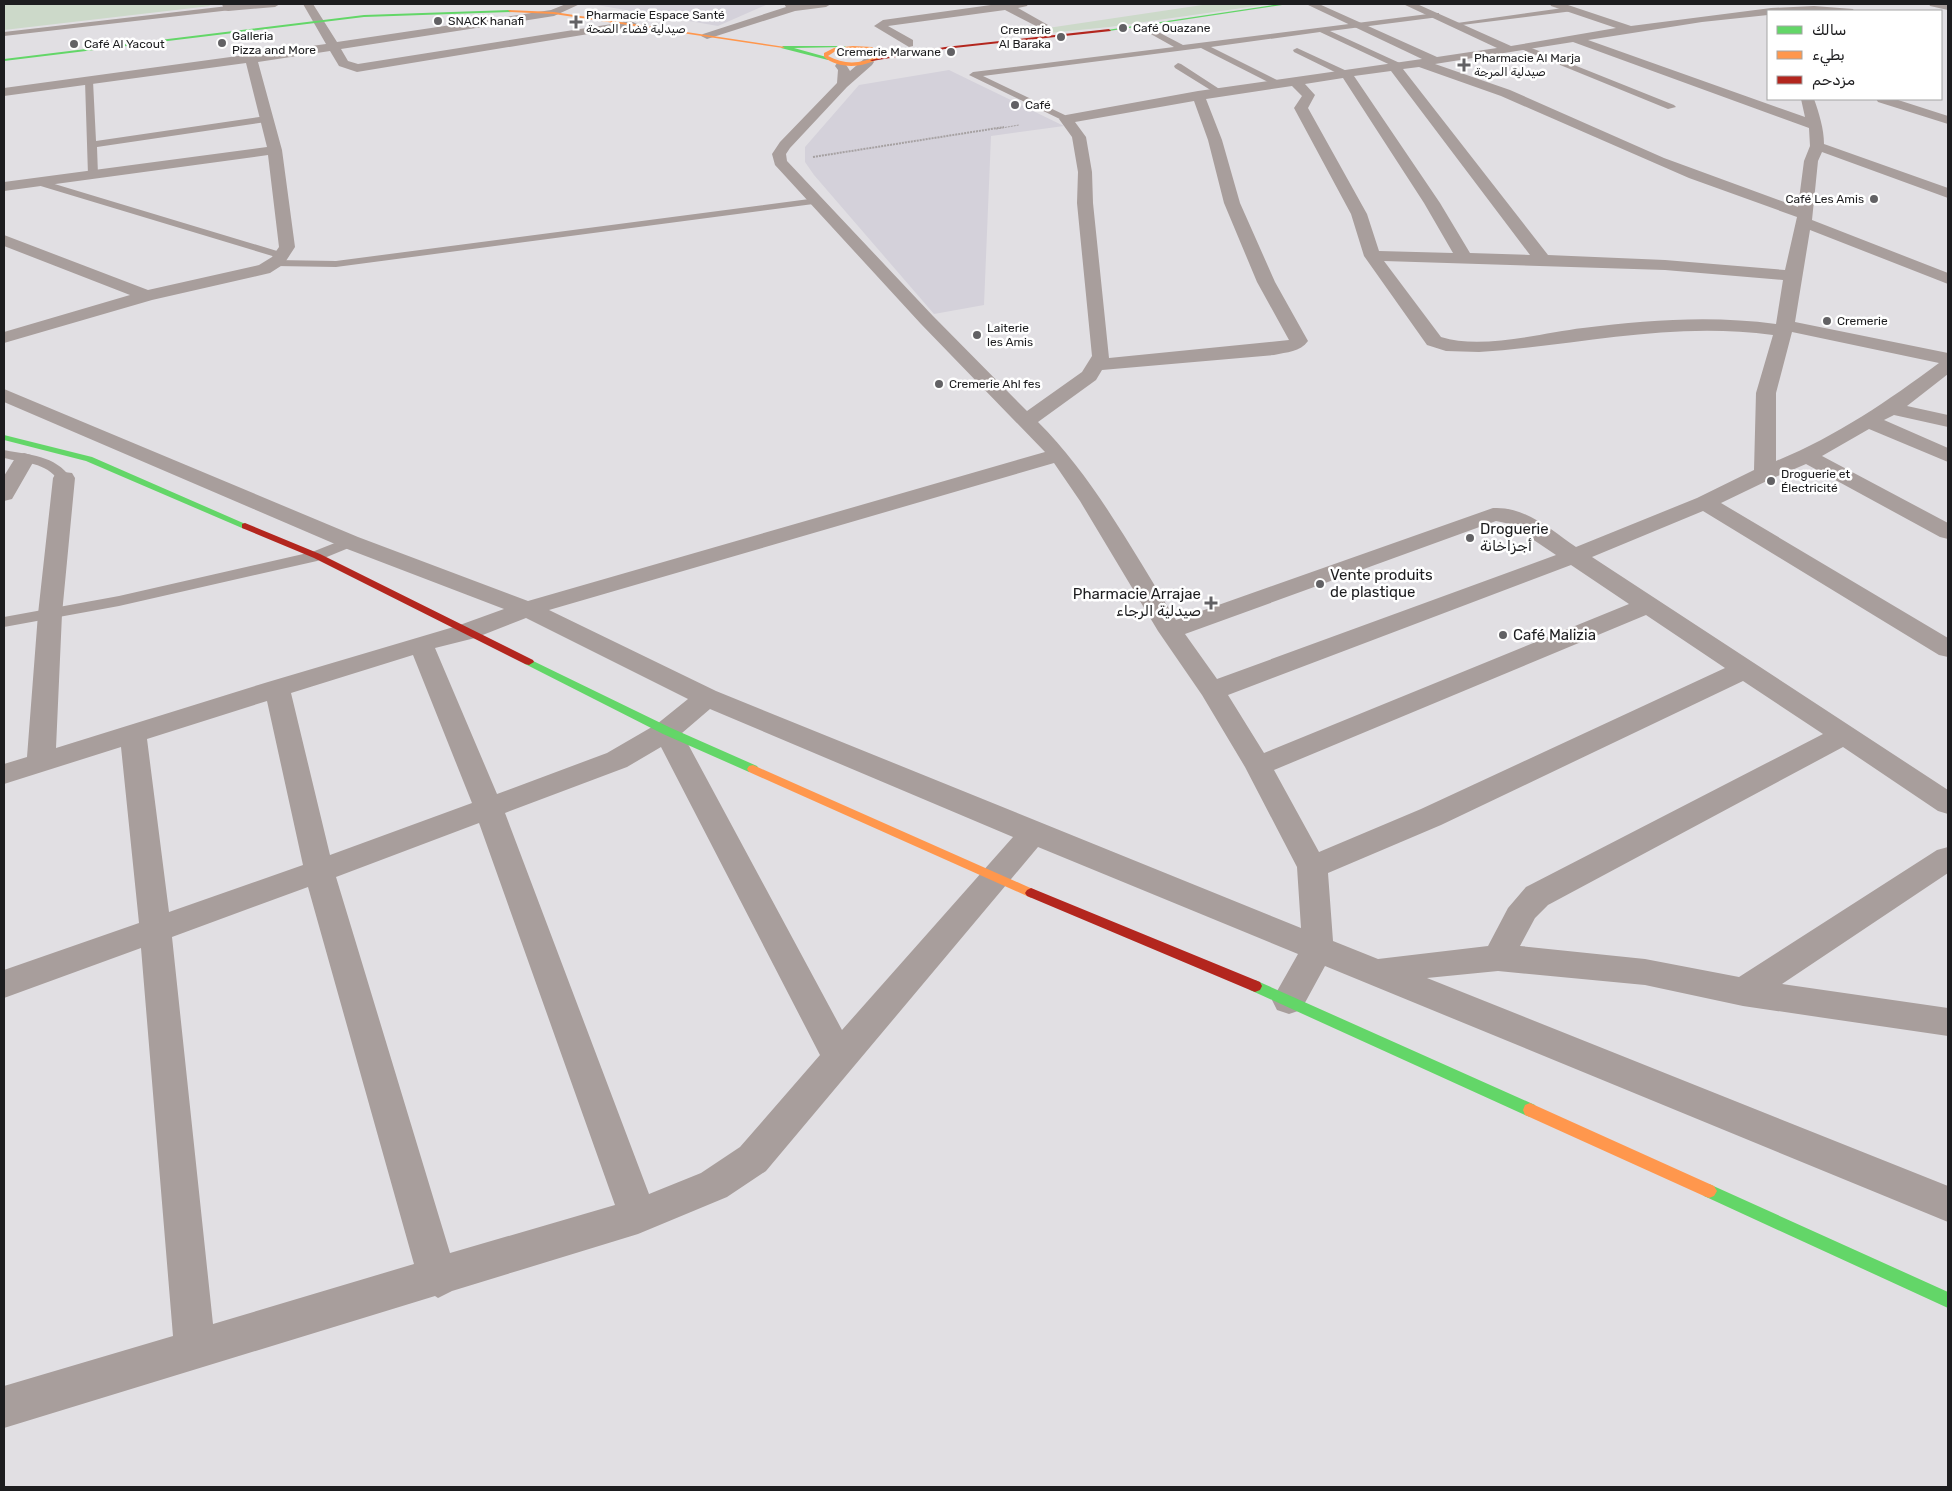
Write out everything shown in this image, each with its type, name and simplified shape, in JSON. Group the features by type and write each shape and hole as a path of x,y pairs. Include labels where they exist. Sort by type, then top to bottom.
{"street":[{"path":"228,6 275,4"},
{"path":"308,4 343,63 348,66 368,68 631,24"},
{"path":"4,92 251,59 554,13 575,4"},
{"path":"707,36 791,6 826,4"},
{"path":"909,43 880,26 883,23 1023,4"},
{"path":"4,60 319,21 438,11 495,10 554,13 783,47 848,64 945,48 1143,26 1287,4"},
{"path":"1311,4 1435,60"},
{"path":"1408,4 1509,49"},
{"path":"1556,4 1631,29"},
{"path":"1934,4 1948,8"},
{"path":"1005,5 1047,24"},
{"path":"1684,8 1702,17"},
{"path":"1792,10 1832,10"},
{"path":"1026,420 1089,376 1101,356 1085,203 1085,172 1079,137 1066,119 1198,95 1524,47 1702,17 1767,11"},
{"path":"783,47 844,48 909,43 1047,24"},
{"path":"1574,38 1813,125 1817,130 1817,146 1811,161 1804,218 1792,276 1785,328 1766,393 1766,473"},
{"path":"862,47 879,53 880,56 870,61 843,84 785,145 779,154 780,162 927,320 1060,455 1091,501 1170,631 1212,691 1258,766 1312,866 1318,949 1289,1000"},
{"path":"843,84 844,70 830,60 826,54 844,48"},
{"path":"4,338 147,296 264,269 280,259 287,247 275,150 251,59"},
{"path":"1420,63 1515,97 1567,123 1690,174 1804,218 1948,279"},
{"path":"1397,66 1543,260"},
{"path":"1346,74 1362,95 1432,202 1464,258"},
{"path":"1294,81 1309,95 1301,108 1359,214 1372,256 1434,341 1446,345 1487,346 1635,327 1682,324 1739,325 1785,328 1948,359"},
{"path":"1097,365 1274,349 1295,345 1299,341 1266,282 1232,203 1214,140 1198,95"},
{"path":"1808,100 1812,110 1813,125"},
{"path":"1891,100 1948,120"},
{"path":"1817,146 1948,193"},
{"path":"4,187 275,150"},
{"path":"4,240 147,296"},
{"path":"1372,256 1665,265 1792,276"},
{"path":"1212,691 1574,556 1705,504 1766,473 1807,456 1891,408 1948,365"},
{"path":"4,395 350,542 527,609 707,696 1033,833 1948,1204"},
{"path":"1891,408 1948,421"},
{"path":"1868,421 1948,456"},
{"path":"4,438 89,459 317,556 667,731 995,878 1289,1000 1948,1300"},
{"path":"4,774 41,761 133,735 277,688 466,632 527,609 1060,455"},
{"path":"1807,456 1948,532"},
{"path":"4,494 24,459"},
{"path":"41,761 50,614 64,478"},
{"path":"1705,504 1948,649"},
{"path":"1170,631 1493,515 1506,514 1518,519 1948,804"},
{"path":"1258,766 1648,605"},
{"path":"421,644 488,807 638,1216"},
{"path":"1312,866 1431,817 1746,669"},
{"path":"277,688 320,871 438,1278"},
{"path":"4,984 320,871 618,760 667,731 707,696"},
{"path":"667,731 839,1057"},
{"path":"133,735 155,929 195,1350"},
{"path":"1498,958 1528,903 1537,896 1844,735"},
{"path":"4,1407 438,1278 638,1216 714,1185 753,1159 1033,833"},
{"path":"1742,992 1948,858"},
{"path":"1378,973 1498,958 1645,972 1742,992 1948,1022"}],"lane":[{"path":"4,34 228,6"},
{"path":"1454,24 1570,9"},
{"path":"1066,119 973,75 1436,16"},
{"path":"1143,26 1182,48"},
{"path":"1320,30 1397,66"},
{"path":"1202,45 1278,84"},
{"path":"1524,47 1671,106"},
{"path":"1297,50 1346,74"},
{"path":"1178,66 1220,92"},
{"path":"89,81 94,175"},
{"path":"91,145 266,119"},
{"path":"38,182 280,259 336,264 817,202"},
{"path":"4,454 52,466 60,470 64,478"},
{"path":"4,622 119,601 317,556 350,542"}],"path":[{"path":"780,162 1066,119"}],"shaded area":[{"path":"591,4 768,4 718,26"},
{"path":"949,70 1064,126 991,136 984,305 934,314 814,175 805,162 805,147 859,85"}],"green space":[{"path":"4,4 209,4 210,6 4,30"},
{"path":"1209,4 1270,4 1109,27 1019,36 1014,33"}],"traffic: fast":[{"path":"1109,30 1287,4"},
{"path":"4,60 364,16 510,11"},
{"path":"828,59 783,47 844,47"},
{"path":"4,438 89,459 245,526"},
{"path":"529,662 667,731 753,769"},
{"path":"1255,986 1530,1110"},
{"path":"1709,1191 1948,1300"}],"traffic: slow":[{"path":"510,11 554,13 783,47"},
{"path":"853,47 870,48 880,56 860,64 839,63 826,57 826,54 836,49 853,47"},
{"path":"753,769 1031,893"},
{"path":"1530,1110 1709,1191"}],"traffic: jam":[{"path":"872,60 945,48 1109,30"},
{"path":"245,526 317,556 529,662"},
{"path":"1031,893 1255,986"}],"place":[{"name":"SNACK hanafi","path":"438,21"},
{"name":"Pharmacie Espace Santé صيدلية فضاء الصحة","path":"576,22"},
{"name":"Café Ouazane","path":"1123,28"},
{"name":"Cremerie Al Baraka","path":"1061,37"},
{"name":"Galleria Pizza and More","path":"222,43"},
{"name":"Café Al Yacout","path":"74,44"},
{"name":"Cremerie Marwane","path":"951,52"},
{"name":"Pharmacie Al Marja صيدلية المرجة","path":"1464,65"},
{"name":"Café","path":"1015,105"},
{"name":"Café Les Amis","path":"1874,199"},
{"name":"Cremerie","path":"1827,321"},
{"name":"Laiterie les Amis","path":"977,335"},
{"name":"Cremerie Ahl fes","path":"939,384"},
{"name":"Droguerie et Électricité","path":"1771,481"},
{"name":"Droguerie أجزاخانة","path":"1470,538"},
{"name":"Vente produits de plastique","path":"1320,584"},
{"name":"Pharmacie Arrajae صيدلية الرجاء","path":"1211,603"},
{"name":"Café Malizia","path":"1503,635"}]}
